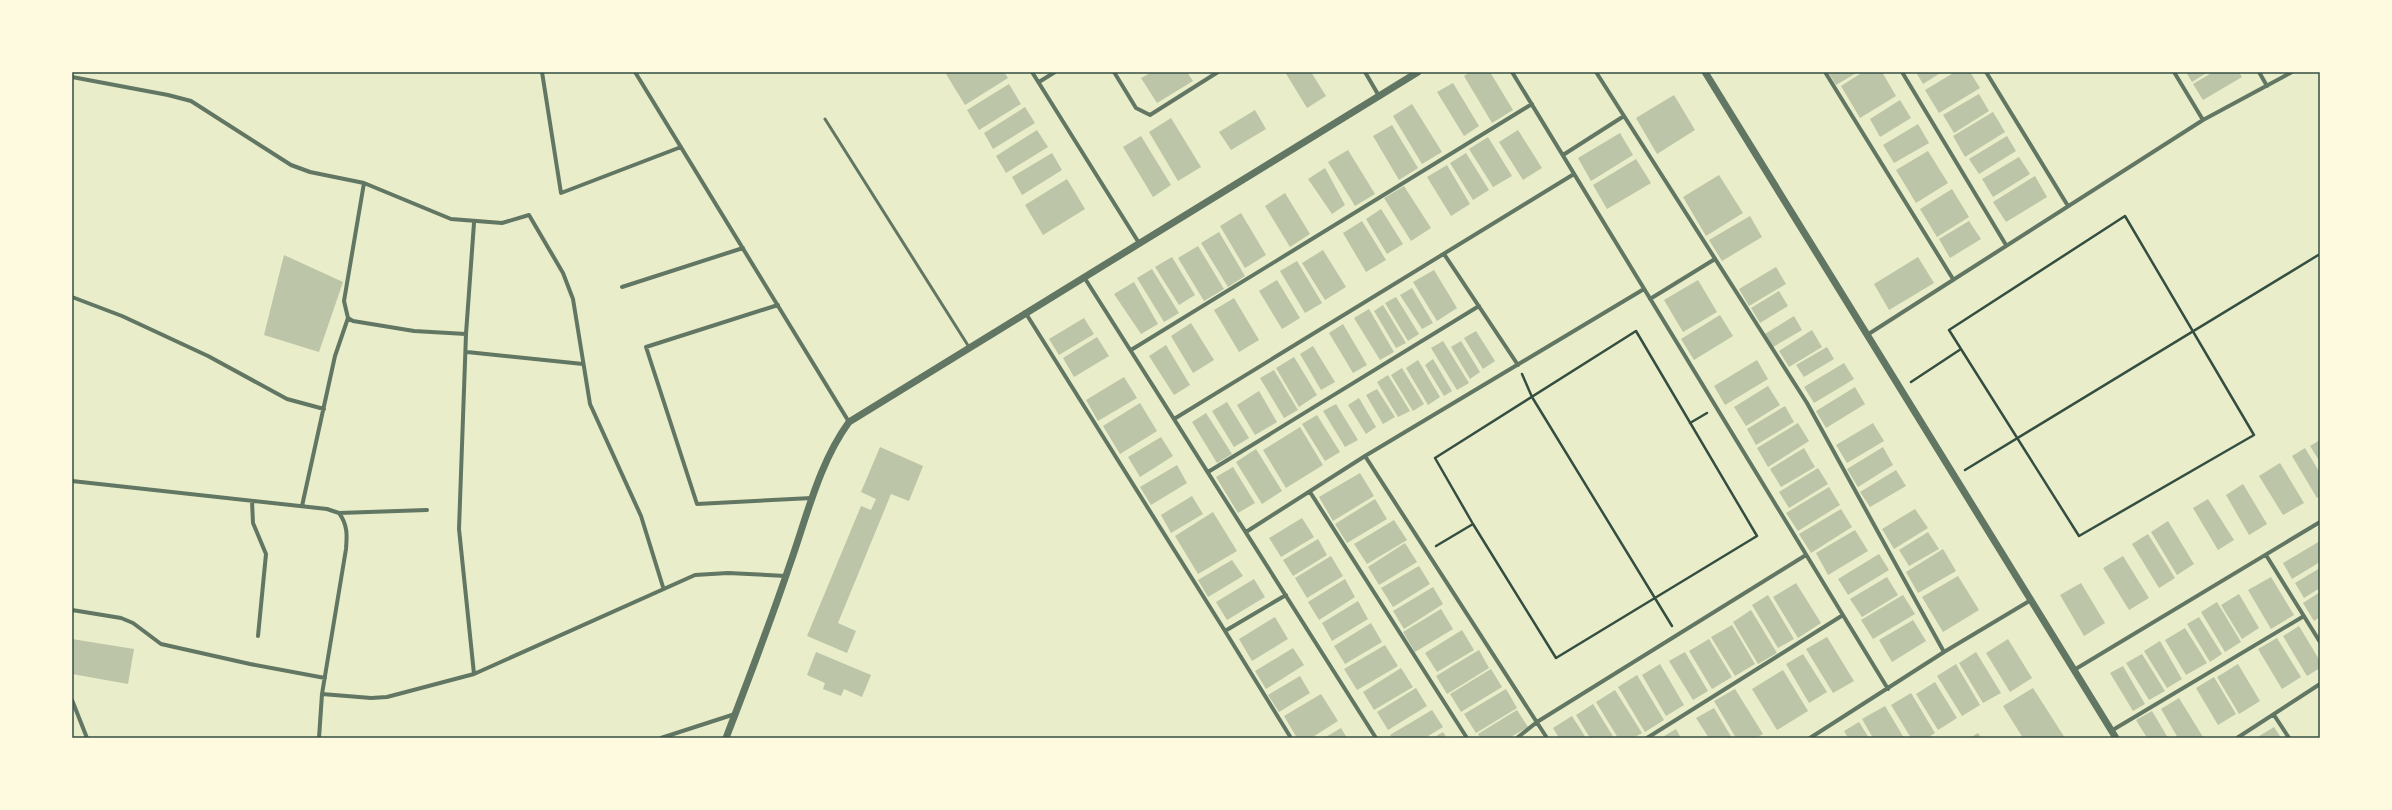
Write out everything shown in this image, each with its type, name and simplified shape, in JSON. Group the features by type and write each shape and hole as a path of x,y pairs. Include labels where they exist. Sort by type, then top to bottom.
{"street":[{"path":"542,72 561,193 681,147"},
{"path":"636,72 849,422"},
{"path":"1032,72 1139,243"},
{"path":"1039,82 1055,72"},
{"path":"1114,72 1136,108 1150,115 1218,72"},
{"path":"1365,72 1379,96"},
{"path":"726,738 835,441 849,422 1025,312 1418,72"},
{"path":"1512,72 1888,689"},
{"path":"1596,72 1807,403 1944,652"},
{"path":"1705,72 2116,738"},
{"path":"1825,72 1953,279"},
{"path":"1902,72 2006,245"},
{"path":"1986,72 2068,206"},
{"path":"2174,72 2203,120"},
{"path":"2259,72 2267,86"},
{"path":"1867,335 2203,120 2292,72"},
{"path":"72,77 168,95 191,101 291,165 310,172 364,183 451,219 474,223 502,224 529,215 563,273 579,328 583,364 594,417 641,516 663,587"},
{"path":"1131,350 1532,104"},
{"path":"1563,155 1624,116"},
{"path":"1174,419 1574,174"},
{"path":"302,506 335,356 348,318 344,301 364,183"},
{"path":"474,223 466,334 467,352 458,544 474,674"},
{"path":"622,287 743,248"},
{"path":"1444,254 1518,365"},
{"path":"1650,299 1715,259"},
{"path":"1084,277 1376,738"},
{"path":"1246,532 1365,456 1644,289"},
{"path":"72,298 122,316 208,356 287,399 324,409"},
{"path":"778,305 646,346 697,504 813,498"},
{"path":"1208,472 1479,306"},
{"path":"1025,312 1291,738"},
{"path":"348,318 352,321 414,331 466,334"},
{"path":"467,352 583,364"},
{"path":"1365,456 1547,738"},
{"path":"72,481 302,506 327,509 339,513 427,510"},
{"path":"1310,492 1467,738"},
{"path":"252,501 253,523 266,554 258,636"},
{"path":"319,738 322,694 346,550 347,533 344,521 339,513"},
{"path":"2074,670 2320,522"},
{"path":"1517,738 1537,722 1806,555"},
{"path":"2266,555 2320,642"},
{"path":"322,694 387,697 474,674 515,657 663,587 695,575 728,573 786,576"},
{"path":"1225,631 1286,595"},
{"path":"1810,738 1944,652 2031,600"},
{"path":"72,610 121,618 133,623 161,644 250,664 325,678"},
{"path":"1647,738 1843,615"},
{"path":"2111,731 2304,616"},
{"path":"2237,738 2320,684"},
{"path":"72,700 87,738"},
{"path":"661,738 735,714"},
{"path":"2274,715 2289,738"}],"lane":[{"path":"825,119 969,348"}],"path":[{"path":"2125,216 2193,331 2254,435 2079,536 1949,330 2125,216"},
{"path":"1955,477 2320,254"},
{"path":"1636,331 1690,423 1757,536 1556,658 1473,524 1435,458 1636,331"},
{"path":"1900,389 1960,348"},
{"path":"1518,365 1532,397 1678,635"},
{"path":"1690,423 1716,407"},
{"path":"1427,551 1473,524"}],"building":[{"path":"949,72 1004,72 1008,78 965,105 946,74"},
{"path":"1152,72 1187,72 1193,81 1157,103 1141,78"},
{"path":"1285,72 1311,72 1326,96 1307,108"},
{"path":"1470,72 1490,72 1513,110 1492,123 1464,76"},
{"path":"1828,72 1858,72 1836,85"},
{"path":"1863,72 1882,72 1896,96 1860,118 1841,86"},
{"path":"1916,72 1942,72 1923,84"},
{"path":"1955,72 1970,72 1980,88 1939,113 1925,90"},
{"path":"2186,72 2208,72 2192,82"},
{"path":"2213,72 2239,72 2242,77 2203,100 2193,84"},
{"path":"1453,83 1479,126 1464,136 1437,92"},
{"path":"1009,84 1021,104 979,130 967,110"},
{"path":"1979,94 1989,111 1954,133 1943,115"},
{"path":"1674,95 1695,130 1657,154 1636,118"},
{"path":"1900,100 1911,118 1880,137 1870,119"},
{"path":"1412,104 1442,152 1422,164 1393,116"},
{"path":"1025,107 1035,123 993,149 984,133"},
{"path":"1255,110 1266,129 1231,150 1219,132"},
{"path":"1993,112 2005,132 1965,157 1953,136"},
{"path":"1171,118 1201,167 1178,181 1149,132"},
{"path":"1918,124 1929,143 1894,163 1883,145"},
{"path":"1392,125 1418,168 1399,180 1373,136"},
{"path":"1037,130 1048,147 1006,173 996,156"},
{"path":"1518,130 1542,168 1523,180 1499,142"},
{"path":"1620,133 1633,155 1591,181 1578,158"},
{"path":"1141,136 1171,185 1153,197 1123,147"},
{"path":"2007,136 2016,151 1979,174 1969,159"},
{"path":"1488,137 1512,176 1493,187 1469,149"},
{"path":"1348,150 1375,194 1355,206 1328,162"},
{"path":"1928,151 1948,183 1916,203 1896,170"},
{"path":"1052,153 1062,170 1022,195 1012,177"},
{"path":"1466,153 1489,190 1473,200 1450,163"},
{"path":"2019,157 2030,174 1993,197 1982,179"},
{"path":"1636,159 1651,183 1607,209 1593,185"},
{"path":"1447,165 1470,204 1451,216 1427,177"},
{"path":"1325,168 1345,205 1332,214 1308,179"},
{"path":"1719,175 1743,213 1706,236 1683,197"},
{"path":"2035,176 2047,197 2006,222 1993,202"},
{"path":"1067,179 1085,209 1043,235 1025,205"},
{"path":"1404,186 1431,228 1411,241 1384,198"},
{"path":"1952,189 1969,217 1937,237 1920,209"},
{"path":"1285,193 1310,234 1290,247 1265,206"},
{"path":"1381,209 1403,244 1387,254 1366,219"},
{"path":"1241,213 1266,255 1245,268 1220,226"},
{"path":"1750,216 1762,237 1722,261 1709,240"},
{"path":"1362,221 1386,260 1366,272 1343,233"},
{"path":"1969,221 1981,239 1950,258 1939,239"},
{"path":"1219,232 1245,276 1228,287 1201,243"},
{"path":"1198,246 1224,289 1204,301 1178,258"},
{"path":"1323,250 1346,287 1325,300 1302,263"},
{"path":"284,255 343,282 319,352 264,335"},
{"path":"1172,257 1195,295 1179,305 1155,267"},
{"path":"1918,257 1934,283 1889,310 1874,284"},
{"path":"1297,261 1322,303 1305,313 1280,271"},
{"path":"1776,267 1786,284 1749,306 1739,289"},
{"path":"1152,269 1179,313 1164,322 1137,278"},
{"path":"1434,270 1457,308 1437,321 1413,282"},
{"path":"1277,280 1300,318 1282,329 1259,291"},
{"path":"1698,280 1717,312 1683,332 1664,300"},
{"path":"1134,282 1158,324 1141,334 1114,294"},
{"path":"1412,288 1433,323 1422,329 1400,295"},
{"path":"1779,291 1788,306 1760,323 1751,308"},
{"path":"1396,297 1419,334 1408,341 1385,303"},
{"path":"1234,298 1259,340 1239,352 1214,310"},
{"path":"1383,305 1406,343 1396,348 1374,311"},
{"path":"1369,309 1394,352 1380,360 1354,318"},
{"path":"1720,315 1733,336 1694,360 1681,339"},
{"path":"1794,316 1802,330 1773,347 1765,334"},
{"path":"1084,318 1094,334 1059,355 1049,339"},
{"path":"1191,323 1214,360 1193,373 1171,336"},
{"path":"1343,324 1367,365 1353,373 1329,333"},
{"path":"1812,330 1822,347 1789,367 1779,351"},
{"path":"1476,331 1495,361 1483,369 1464,338"},
{"path":"1097,337 1109,356 1074,377 1063,358"},
{"path":"1443,341 1469,383 1457,390 1431,348"},
{"path":"1461,341 1480,372 1470,379 1451,347"},
{"path":"1166,345 1190,385 1174,395 1149,356"},
{"path":"1313,346 1335,382 1321,390 1300,354"},
{"path":"1827,347 1834,359 1804,377 1796,365"},
{"path":"1294,357 1317,395 1299,407 1276,368"},
{"path":"1433,359 1452,391 1444,396 1425,365"},
{"path":"1418,360 1440,397 1428,405 1406,368"},
{"path":"1757,360 1768,379 1725,405 1714,386"},
{"path":"1844,363 1854,379 1814,403 1804,387"},
{"path":"1402,368 1424,404 1413,411 1391,375"},
{"path":"1274,370 1298,410 1284,418 1260,378"},
{"path":"1388,375 1410,411 1398,417 1377,382"},
{"path":"1124,377 1137,398 1098,421 1086,400"},
{"path":"1768,386 1780,405 1746,426 1734,407"},
{"path":"1855,387 1865,404 1826,428 1816,411"},
{"path":"1377,389 1395,417 1383,424 1366,395"},
{"path":"1259,391 1277,422 1255,435 1237,405"},
{"path":"1359,398 1376,427 1366,434 1348,405"},
{"path":"1227,402 1249,438 1234,447 1212,411"},
{"path":"1140,403 1157,431 1120,454 1103,426"},
{"path":"1336,404 1358,440 1345,447 1323,411"},
{"path":"1785,406 1794,422 1756,445 1747,429"},
{"path":"1206,413 1232,454 1217,463 1192,422"},
{"path":"1317,415 1340,452 1325,461 1302,424"},
{"path":"1798,423 1809,441 1768,467 1757,448"},
{"path":"1873,423 1884,441 1847,463 1836,445"},
{"path":"1300,427 1323,465 1286,488 1263,450"},
{"path":"1161,437 1173,456 1140,477 1128,457"},
{"path":"2320,440 2320,462 2310,446"},
{"path":"880,447 923,466 909,501 891,494 838,623 856,631 847,653 807,636 861,506 871,510 876,499 861,492"},
{"path":"1883,447 1893,465 1858,487 1847,469"},
{"path":"1804,448 1815,467 1781,487 1770,469"},
{"path":"2305,448 2320,473 2320,496 2317,498 2292,456"},
{"path":"1256,449 1282,491 1262,504 1236,462"},
{"path":"2280,463 2304,503 2283,515 2259,476"},
{"path":"1177,465 1187,483 1151,505 1140,487"},
{"path":"1233,467 1255,503 1238,513 1216,477"},
{"path":"1818,468 1828,484 1789,508 1779,492"},
{"path":"1896,470 1906,486 1870,507 1860,492"},
{"path":"1360,473 1374,496 1333,521 1319,497"},
{"path":"2243,484 2267,524 2249,535 2226,495"},
{"path":"1829,487 1840,505 1798,531 1786,513"},
{"path":"1192,496 1203,514 1171,533 1161,515"},
{"path":"1375,499 1387,519 1347,543 1335,524"},
{"path":"2208,499 2234,540 2218,550 2193,508"},
{"path":"1841,509 1852,527 1811,553 1799,534"},
{"path":"1915,509 1928,528 1894,549 1882,529"},
{"path":"1213,512 1237,551 1198,574 1175,536"},
{"path":"1302,518 1314,537 1281,557 1269,538"},
{"path":"1394,520 1407,540 1367,564 1354,544"},
{"path":"2168,521 2194,564 2177,575 2151,532"},
{"path":"1855,530 1868,551 1828,575 1816,553"},
{"path":"1928,532 1939,549 1909,566 1899,550"},
{"path":"2148,534 2175,578 2159,588 2132,544"},
{"path":"1318,539 1327,555 1293,576 1283,560"},
{"path":"2320,541 2320,562 2292,579 2283,563"},
{"path":"1405,543 1417,562 1379,585 1368,567"},
{"path":"1943,549 1956,571 1918,593 1906,572"},
{"path":"1879,554 1889,570 1848,595 1838,579"},
{"path":"1331,556 1343,576 1307,598 1295,578"},
{"path":"2123,556 2149,598 2129,610 2103,568"},
{"path":"1232,560 1243,576 1208,597 1198,580"},
{"path":"1419,566 1430,584 1393,607 1381,588"},
{"path":"2320,568 2320,588 2304,598 2295,583"},
{"path":"1958,576 1979,610 1943,632 1922,597"},
{"path":"1887,577 1898,595 1862,617 1850,599"},
{"path":"2271,577 2294,615 2271,629 2248,590"},
{"path":"1254,579 1265,597 1227,620 1216,602"},
{"path":"1345,579 1355,597 1319,620 1308,602"},
{"path":"1796,583 1821,623 1798,638 1773,597"},
{"path":"2081,583 2105,623 2084,636 2060,595"},
{"path":"1433,587 1443,604 1404,629 1393,611"},
{"path":"2320,592 2320,617 2314,621 2303,603"},
{"path":"2239,594 2259,628 2242,639 2221,605"},
{"path":"1768,595 1794,639 1778,648 1752,605"},
{"path":"1903,595 1915,614 1873,639 1861,620"},
{"path":"1358,601 1368,619 1332,641 1322,623"},
{"path":"2217,602 2241,642 2225,652 2201,612"},
{"path":"1441,609 1453,629 1415,652 1403,632"},
{"path":"1751,610 1777,653 1758,664 1733,622"},
{"path":"1275,617 1288,639 1252,661 1239,639"},
{"path":"2199,617 2222,654 2210,662 2187,624"},
{"path":"1913,620 1926,641 1892,662 1879,640"},
{"path":"1371,623 1382,642 1345,664 1334,646"},
{"path":"1732,625 1755,664 1735,676 1711,637"},
{"path":"2299,626 2320,661 2320,668 2307,676 2283,636"},
{"path":"2185,628 2207,663 2186,675 2165,640"},
{"path":"1462,630 1474,650 1437,672 1425,653"},
{"path":"1827,637 1854,681 1833,693 1806,649"},
{"path":"2277,638 2301,677 2282,689 2258,649"},
{"path":"72,639 134,649 128,684 72,674"},
{"path":"1709,639 1732,677 1712,689 1689,651"},
{"path":"2008,639 2032,678 2010,692 1986,653"},
{"path":"2160,641 2182,679 2167,688 2144,651"},
{"path":"1385,645 1398,666 1357,690 1344,669"},
{"path":"1293,648 1304,665 1266,689 1255,671"},
{"path":"1479,650 1489,668 1447,694 1436,676"},
{"path":"816,652 871,675 862,697 844,689 841,696 823,689 825,683 807,675"},
{"path":"1685,652 1708,691 1693,700 1669,661"},
{"path":"1976,652 2001,693 1983,703 1959,663"},
{"path":"1803,654 1827,692 1809,703 1786,664"},
{"path":"2142,654 2165,691 2149,700 2126,663"},
{"path":"1660,664 1684,705 1666,716 1642,675"},
{"path":"1956,664 1980,705 1962,716 1937,676"},
{"path":"2238,664 2260,701 2239,714 2217,677"},
{"path":"2123,666 2145,704 2133,711 2110,673"},
{"path":"1401,668 1413,687 1374,710 1363,692"},
{"path":"1491,669 1502,687 1461,712 1450,694"},
{"path":"1783,670 1808,711 1777,730 1752,689"},
{"path":"1637,675 1664,720 1645,732 1618,687"},
{"path":"1300,676 1310,693 1279,712 1268,695"},
{"path":"2214,677 2236,714 2218,725 2196,688"},
{"path":"1935,682 1957,718 1938,730 1916,694"},
{"path":"1416,688 1427,706 1388,730 1377,712"},
{"path":"2033,688 2065,738 2023,738 2003,706"},
{"path":"1506,689 1517,708 1476,733 1464,714"},
{"path":"1735,689 1763,734 1756,738 1736,738 1714,701"},
{"path":"1615,690 1642,733 1633,738 1618,738 1596,702"},
{"path":"1911,693 1935,733 1927,738 1911,738 1891,705"},
{"path":"1321,694 1338,721 1311,738 1297,738 1284,716"},
{"path":"2179,698 2203,737 2178,738 2161,709"},
{"path":"1593,704 1614,738 1590,738 1576,715"},
{"path":"1885,706 1904,738 1873,738 1862,719"},
{"path":"1714,708 1732,738 1709,738 1696,718"},
{"path":"1432,710 1443,727 1425,738 1392,738 1390,735"},
{"path":"1517,710 1528,727 1509,738 1480,738 1478,734"},
{"path":"2152,711 2168,738 2147,738 2136,720"},
{"path":"1572,716 1586,738 1559,738 1553,728"},
{"path":"1859,722 1869,738 1848,738 1844,731"},
{"path":"2274,727 2281,738 2256,738"},
{"path":"1341,728 1347,738 1324,738"},
{"path":"1676,729 1681,738 1661,738"},
{"path":"1443,732 1447,738 1433,738"},
{"path":"1978,733 1981,738 1970,738"}]}
